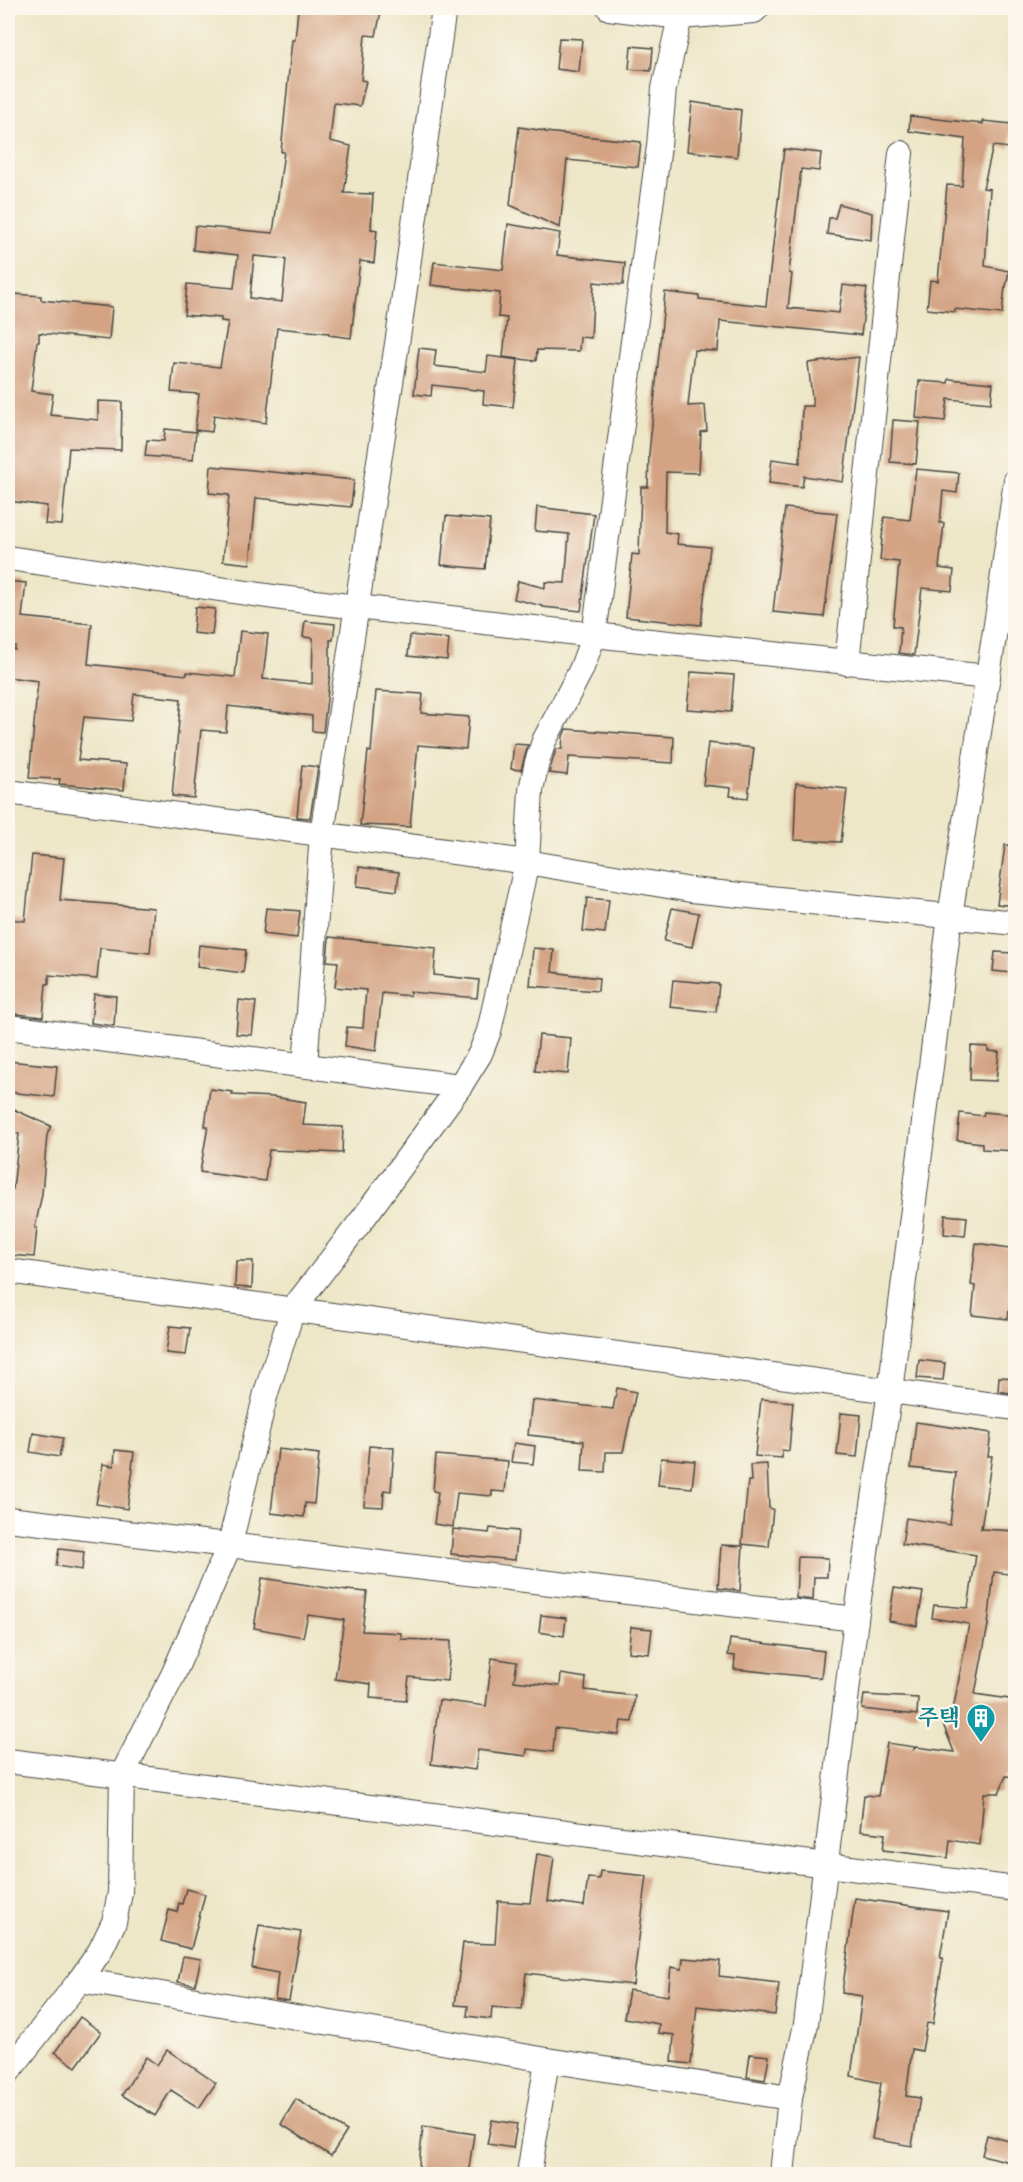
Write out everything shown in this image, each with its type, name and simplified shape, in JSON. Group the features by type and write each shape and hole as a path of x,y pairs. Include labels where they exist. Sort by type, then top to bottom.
{"street":[{"path":"305,1066 322,834 400,324 444,8"},
{"path":"609,8 681,13 754,11 757,8"},
{"path":"8,2072 80,1980 100,1951 114,1922 120,1893 122,1775 182,1654 230,1544 266,1393 293,1309 366,1216 460,1086 480,1054 489,1031 527,861 531,790 537,762 543,741 581,670 594,636 659,146 664,88 681,13"},
{"path":"847,663 902,153"},
{"path":"782,2175 790,2098 806,2024 856,1619 890,1391 950,916 988,677 1016,480"},
{"path":"8,558 356,607 594,636 988,677"},
{"path":"8,792 527,861 691,890 1016,923"},
{"path":"8,1028 460,1086"},
{"path":"8,1270 1016,1408"},
{"path":"8,1519 856,1619"},
{"path":"8,1761 1016,1889"},
{"path":"80,1980 547,2060 790,2098"},
{"path":"529,2175 547,2060"}],"building":[{"path":"344,8 381,11 376,36 365,35 361,80 366,81 360,106 334,103 330,141 351,146 344,193 373,194 371,229 377,230 374,263 360,261 351,338 329,335 329,333 277,328 266,423 214,415 212,432 195,430 199,394 171,392 174,363 220,367 228,322 221,321 221,318 184,315 187,284 234,288 238,255 193,250 195,226 273,233 284,152 281,152 292,40 295,40 298,9 343,13","holes":["254,256 286,259 282,302 250,298"]},
{"path":"559,38 582,39 579,72 556,69"},
{"path":"631,46 653,48 651,71 629,69"},
{"path":"692,102 741,110 737,157 687,151"},
{"path":"910,116 983,124 983,121 1012,124 1010,148 993,146 983,188 990,189 985,266 1009,271 1002,314 955,309 955,312 927,309 930,280 938,281 947,185 962,186 965,139 909,131"},
{"path":"519,127 641,142 638,167 567,160 560,228 510,205"},
{"path":"784,149 821,153 819,171 801,169 789,273 792,274 788,308 839,313 843,285 867,288 861,335 720,321 718,351 694,350 688,406 705,405 707,431 701,432 699,473 666,472 665,532 678,534 677,544 710,547 701,625 626,617 632,554 639,555 641,487 648,487 649,454 665,292 699,296 699,299 766,306"},
{"path":"839,204 872,213 871,240 827,234 829,218 835,218"},
{"path":"508,224 560,233 557,255 625,263 623,285 594,282 591,338 580,337 579,351 537,350 536,361 503,357 507,318 498,317 500,293 431,285 434,262 503,270"},
{"path":"14,294 41,296 41,300 112,307 109,340 39,333 31,391 53,394 50,415 98,420 98,401 122,402 121,450 69,448 62,525 45,524 47,506 8,501 8,341 11,342"},
{"path":"419,348 436,350 434,366 486,372 488,356 518,360 513,407 483,404 484,391 432,385 431,396 414,394"},
{"path":"859,357 843,482 804,476 802,487 769,483 772,459 800,463 802,406 813,406 808,363"},
{"path":"949,379 993,383 991,403 948,399 945,421 916,418 919,381 948,383"},
{"path":"893,420 920,422 916,464 890,462"},
{"path":"165,429 196,432 193,460 145,456 147,440 164,441"},
{"path":"211,466 354,480 351,507 256,498 250,564 223,561 229,495 209,493"},
{"path":"916,469 959,473 957,493 943,491 940,523 944,523 939,568 954,570 952,591 922,588 914,655 899,653 901,627 893,626 899,562 880,560 884,517 910,520"},
{"path":"537,507 594,514 581,611 543,607 514,599 518,581 545,588 545,582 565,583 569,534 535,531"},
{"path":"785,508 837,513 824,617 773,612"},
{"path":"446,516 490,520 485,569 441,565"},
{"path":"8,581 26,583 22,617 92,624 88,664 187,675 187,672 235,677 240,631 268,634 263,679 312,684 313,638 303,637 305,621 335,624 333,640 330,640 330,674 323,732 312,731 312,716 228,706 226,732 201,730 194,798 172,796 181,699 134,694 131,721 84,717 78,760 126,764 124,790 59,784 60,779 29,778 38,681 8,677 8,649 15,650 15,646 8,646"},
{"path":"195,607 215,609 212,635 193,633"},
{"path":"410,635 449,639 447,660 408,656"},
{"path":"691,672 734,675 731,712 687,709"},
{"path":"376,691 423,694 421,713 469,717 466,749 418,745 410,827 360,825 368,751 371,752"},
{"path":"566,729 674,737 673,763 569,757 567,775 549,773 556,749 562,749"},
{"path":"708,743 754,748 748,798 730,796 731,788 703,785"},
{"path":"514,744 528,745 521,770 511,769"},
{"path":"302,765 318,767 310,818 297,817"},
{"path":"796,783 847,789 841,842 794,840"},
{"path":"1005,845 1016,846 1016,906 997,904"},
{"path":"32,855 64,858 60,900 154,908 150,953 100,948 97,979 49,975 43,1017 8,1013 11,919 25,921"},
{"path":"359,867 399,872 397,891 357,886"},
{"path":"587,898 609,900 605,933 583,931"},
{"path":"266,908 300,911 297,938 263,934"},
{"path":"672,908 699,913 692,947 664,941"},
{"path":"329,937 436,948 434,975 479,980 477,998 410,992 410,996 382,993 376,1051 345,1046 347,1027 363,1028 366,990 335,987 338,962 327,961"},
{"path":"199,945 246,950 243,973 197,967"},
{"path":"533,948 554,950 552,972 599,978 598,991 530,986"},
{"path":"995,952 1013,953 1011,973 993,971"},
{"path":"673,980 719,984 716,1012 670,1007"},
{"path":"94,994 116,996 114,1026 91,1023"},
{"path":"239,1000 256,1002 252,1035 236,1034"},
{"path":"539,1035 571,1038 568,1074 535,1071"},
{"path":"971,1046 988,1047 988,1051 999,1052 996,1081 970,1080"},
{"path":"8,1061 57,1066 54,1097 8,1092"},
{"path":"210,1089 233,1092 232,1095 273,1097 306,1102 303,1125 343,1127 342,1153 269,1150 265,1181 200,1172 208,1126 205,1126"},
{"path":"8,1107 51,1126 47,1135 42,1194 35,1228 37,1228 34,1257 8,1255 8,1188 13,1189 19,1134 8,1132"},
{"path":"984,1112 1016,1115 1016,1151 982,1149 982,1143 957,1140 960,1113 983,1116"},
{"path":"945,1215 967,1217 965,1236 944,1234"},
{"path":"976,1243 1016,1249 1016,1280 1012,1280 1008,1319 972,1315 975,1286 971,1285"},
{"path":"236,1261 253,1261 252,1288 235,1287"},
{"path":"170,1326 190,1328 186,1355 166,1353"},
{"path":"919,1360 945,1363 943,1380 917,1378"},
{"path":"999,1377 1016,1378 1016,1394 998,1391"},
{"path":"617,1388 636,1392 623,1452 606,1452 605,1472 582,1471 584,1441 528,1435 532,1400 613,1409"},
{"path":"761,1399 793,1402 789,1451 782,1450 782,1458 755,1456"},
{"path":"841,1413 861,1415 857,1457 837,1455"},
{"path":"916,1422 991,1433 988,1456 992,1456 981,1529 1016,1531 1016,1575 994,1572 988,1625 975,1694 1016,1700 1016,1777 1006,1776 999,1793 984,1793 980,1845 950,1840 948,1858 883,1850 885,1834 860,1831 864,1795 878,1796 887,1743 915,1747 914,1749 917,1747 954,1752 943,1724 952,1716 969,1624 932,1618 934,1605 968,1608 976,1555 902,1544 906,1518 950,1525 956,1473 911,1468"},
{"path":"33,1433 63,1438 59,1457 30,1452"},
{"path":"514,1443 535,1446 533,1464 511,1462"},
{"path":"369,1446 394,1448 391,1491 384,1490 383,1507 364,1506"},
{"path":"278,1449 319,1454 314,1504 305,1503 304,1517 271,1513"},
{"path":"115,1450 134,1452 127,1509 96,1504 103,1464 114,1466"},
{"path":"436,1455 508,1461 505,1492 492,1491 492,1496 457,1493 453,1527 434,1524 438,1492 433,1491"},
{"path":"661,1458 695,1461 692,1488 658,1485"},
{"path":"767,1464 769,1508 773,1509 769,1547 742,1544 748,1481 751,1481 750,1465"},
{"path":"490,1528 518,1531 515,1560 451,1554 453,1529 489,1533"},
{"path":"721,1545 743,1546 740,1591 718,1588"},
{"path":"59,1549 84,1552 82,1570 56,1566"},
{"path":"798,1557 828,1558 827,1577 814,1577 813,1600 796,1598"},
{"path":"262,1578 367,1592 362,1631 401,1633 401,1639 451,1641 447,1681 409,1677 406,1701 370,1698 371,1684 335,1679 344,1620 308,1615 303,1637 254,1628"},
{"path":"894,1588 923,1592 917,1626 889,1621"},
{"path":"541,1615 566,1618 564,1636 539,1632"},
{"path":"631,1627 652,1629 649,1654 628,1652"},
{"path":"730,1639 824,1651 821,1678 734,1669 735,1656 728,1655"},
{"path":"492,1658 517,1662 514,1681 560,1686 561,1674 586,1678 585,1690 635,1696 632,1722 621,1721 619,1735 555,1728 553,1752 527,1749 526,1756 478,1750 475,1770 431,1764 439,1700 486,1706"},
{"path":"864,1695 918,1698 917,1715 862,1709"},
{"path":"537,1854 554,1857 548,1901 584,1906 588,1878 599,1879 600,1871 647,1876 633,1985 526,1973 522,2010 492,2007 491,2019 467,2016 468,2006 455,2005 463,1943 495,1944 498,1901 530,1903"},
{"path":"186,1889 205,1894 191,1949 161,1941 169,1910 177,1912"},
{"path":"855,1898 948,1911 933,2024 927,2023 922,2051 912,2049 906,2096 920,2098 912,2146 872,2139 881,2083 851,2076 862,1996 842,1993"},
{"path":"259,1925 301,1932 289,2001 275,1999 278,1973 252,1968"},
{"path":"183,1956 201,1959 195,1985 178,1982"},
{"path":"683,1958 720,1961 719,1976 779,1983 775,2015 697,2006 691,2064 672,2062 674,2035 658,2033 659,2024 624,2018 629,1990 668,1996 671,1967 682,1969"},
{"path":"80,2017 101,2032 76,2067 55,2052"},
{"path":"167,2050 216,2083 199,2108 171,2090 155,2116 122,2095 146,2057 157,2065"},
{"path":"750,2054 769,2056 765,2080 747,2077"},
{"path":"296,2099 347,2131 331,2156 281,2124"},
{"path":"492,2120 517,2124 513,2148 487,2144"},
{"path":"423,2126 474,2134 468,2175 418,2175"},
{"path":"987,2135 1016,2143 1010,2162 982,2155"}],"place":[{"name":"주택","path":"981,1744"}]}
